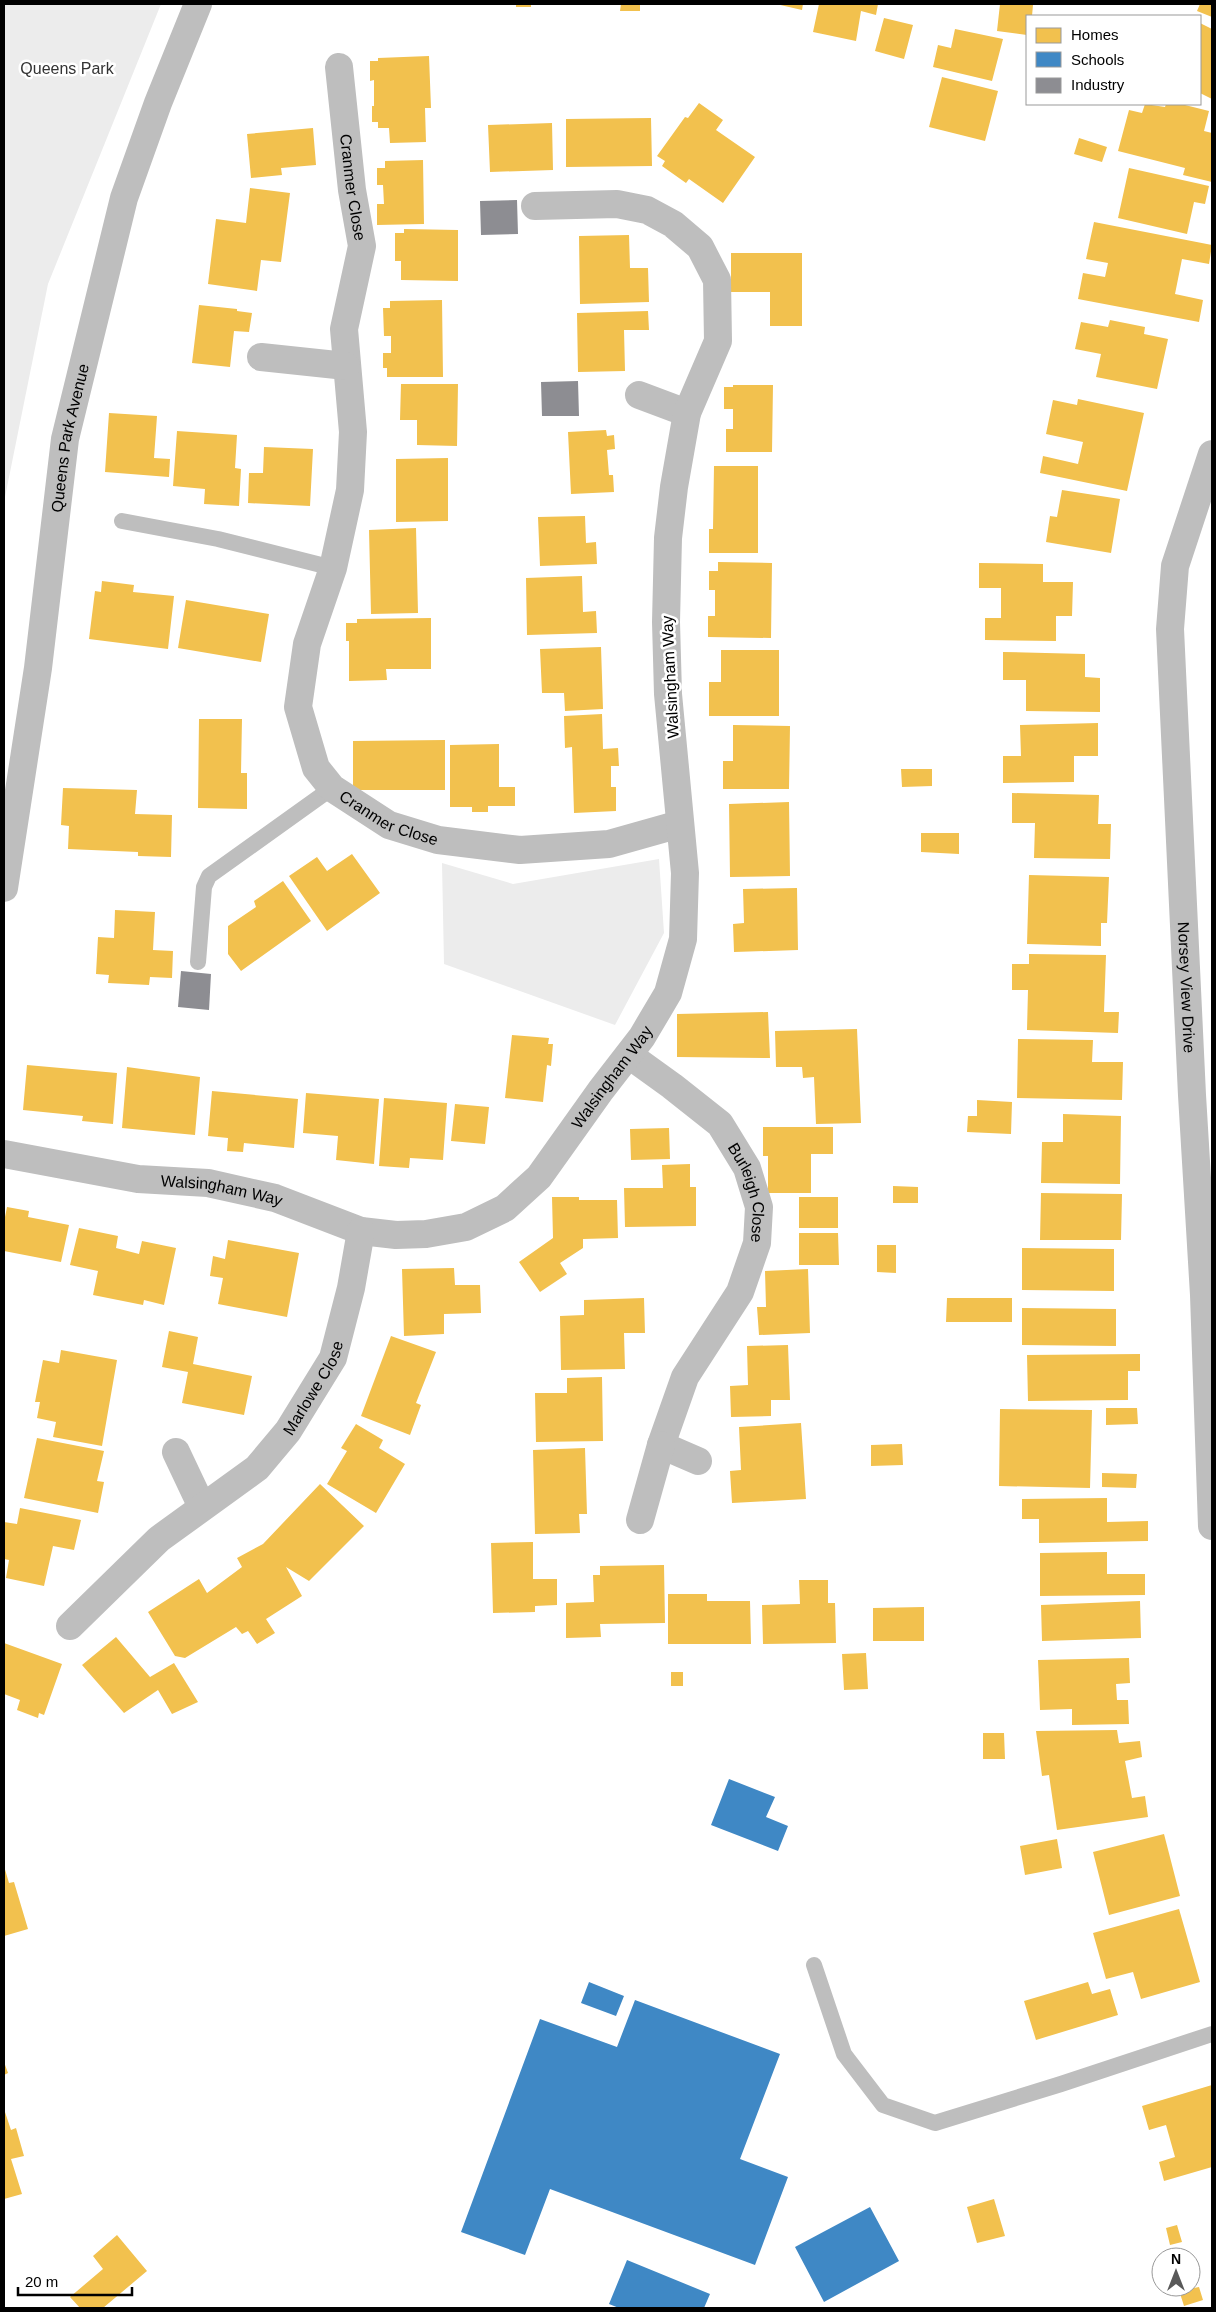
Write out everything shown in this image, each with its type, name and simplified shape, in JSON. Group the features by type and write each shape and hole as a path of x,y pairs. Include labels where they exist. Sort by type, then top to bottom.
{"street":[{"name":"Queens Park Avenue","path":"4,888 8,830 38,668 65,438 124,198 158,103 198,4"},
{"name":"Cranmer Close","path":"339,67 352,190 362,246 344,329 353,432 350,490 333,568 307,644 298,708 316,768 332,788 389,825 438,840 520,850 609,844 680,824"},
{"name":"Walsingham Way","path":"4,1154 138,1179 208,1183 275,1198 361,1231 396,1235 426,1234 466,1227 506,1208 539,1177 601,1090 630,1055 668,993 683,939 685,856 680,824 668,694 666,622 670,516 687,413 718,341 717,280 700,247 673,224 647,210 617,204 535,206"},
{"path":"261,357 346,366"},
{"path":"639,395 687,413"},
{"name":"Norsey View Drive","path":"1212,454 1202,522 1175,566 1170,629 1202,1094 1204,1295 1212,1526"},
{"name":"Burleigh Close","path":"630,1055 720,1124 747,1168 759,1207 757,1243 740,1292 685,1378 660,1445 640,1520"},
{"name":"Marlowe Close","path":"70,1626 159,1539 257,1468 288,1431 333,1358 351,1288 361,1231"},
{"path":"660,1445 698,1461"},
{"path":"176,1452 202,1506"}],"lane":[{"path":"122,521 218,539 333,568"},
{"path":"198,962 204,887 209,876 332,788"},
{"path":"814,1965 844,2054 883,2105 934,2123 1061,2084 1212,2034"}],"green space":[{"name":"Queens Park","path":"4,4 161,4 48,284 4,502"},
{"path":"659,859 664,933 615,1025 444,964 442,863 513,884"}],"building: Homes":[{"path":"516,4 531,4 531,7 516,7"},
{"path":"621,4 640,4 640,11 620,11"},
{"path":"776,4 803,4 802,10"},
{"path":"819,4 878,4 876,15 861,11 856,41 813,32"},
{"path":"1000,4 1033,5 1032,15 1026,15 1026,35 997,31"},
{"path":"1200,4 1212,4 1212,17 1197,11"},
{"path":"884,18 913,25 904,59 875,51"},
{"path":"1201,24 1212,29 1212,99 1201,94"},
{"path":"955,29 1003,39 992,81 933,67 938,45 951,48"},
{"path":"429,56 431,108 425,108 426,142 390,143 389,128 378,128 378,122 372,122 374,80 370,81 370,61 378,61 378,58"},
{"path":"942,77 998,91 985,141 929,127"},
{"path":"699,103 723,120 716,130 755,157 723,203 689,179 686,183 662,166 665,161 657,156 685,117 688,118"},
{"path":"1145,105 1165,107 1166,105 1185,105 1209,111 1204,131 1212,133 1212,182 1183,175 1185,168 1118,151 1129,110 1142,113"},
{"path":"651,118 652,166 566,167 566,119"},
{"path":"552,123 553,170 490,172 488,125"},
{"path":"313,128 316,165 281,168 282,175 251,178 247,134"},
{"path":"1079,138 1107,147 1102,162 1074,154"},
{"path":"423,160 424,224 377,225 377,204 384,204 383,185 377,185 377,168 385,168 385,161"},
{"path":"1129,168 1209,186 1205,204 1194,202 1187,234 1118,218"},
{"path":"250,188 290,193 281,262 261,260 257,291 208,284 216,219 246,223"},
{"path":"1094,222 1212,245 1209,264 1182,259 1175,294 1203,300 1199,322 1078,299 1083,273 1105,277 1108,263 1086,259"},
{"path":"404,229 458,230 458,281 401,280 401,261 395,261 395,233 404,233"},
{"path":"629,235 630,268 648,268 649,302 580,304 579,236"},
{"path":"731,253 802,253 802,326 770,326 770,292 731,292"},
{"path":"442,300 443,377 387,377 387,368 383,368 383,353 391,353 391,336 384,336 383,308 390,308 390,301"},
{"path":"199,305 237,309 237,311 252,313 249,332 234,331 230,367 192,363"},
{"path":"648,311 649,330 624,330 625,371 578,372 577,313"},
{"path":"1110,320 1145,327 1144,334 1168,339 1157,389 1096,377 1101,354 1075,349 1081,322 1108,327"},
{"path":"401,384 458,384 457,446 417,445 417,420 400,420"},
{"path":"733,385 773,385 772,452 726,452 726,429 733,429 733,409 724,409 724,387 733,387"},
{"path":"1078,399 1144,413 1127,491 1040,473 1043,456 1078,464 1083,442 1046,434 1053,400 1077,405"},
{"path":"109,413 157,416 154,458 170,459 169,477 105,472"},
{"path":"606,430 607,436 614,435 615,449 607,450 609,475 613,475 614,492 571,494 568,432"},
{"path":"177,431 237,435 235,468 241,469 239,506 204,504 205,489 173,486"},
{"path":"264,447 313,449 310,506 248,503 249,473 263,473"},
{"path":"448,458 448,521 396,522 396,459"},
{"path":"714,466 758,466 758,553 709,553 709,529 713,529"},
{"path":"1062,490 1120,499 1111,553 1046,542 1050,516 1057,517"},
{"path":"585,516 586,543 596,542 597,564 540,566 538,517"},
{"path":"416,528 418,613 371,614 369,530"},
{"path":"718,562 772,563 771,638 708,637 708,616 715,616 715,590 709,590 709,571 718,571"},
{"path":"979,563 1043,564 1043,582 1073,582 1072,616 1056,616 1056,641 985,640 985,618 1001,618 1001,588 979,588"},
{"path":"582,576 583,612 596,611 597,633 527,635 526,578"},
{"path":"102,581 134,585 133,592 174,596 168,649 89,639 95,591 101,592"},
{"path":"186,600 269,614 261,662 178,648"},
{"path":"431,618 431,669 386,669 387,680 349,681 349,641 346,641 346,623 357,623 357,619"},
{"path":"601,647 603,709 565,711 564,693 542,693 540,649"},
{"path":"721,650 779,650 779,716 709,716 709,682 721,682"},
{"path":"1003,652 1085,654 1085,677 1100,678 1100,712 1026,711 1026,680 1003,680"},
{"path":"602,714 603,749 618,748 619,766 611,766 611,787 616,787 616,811 574,813 572,747 565,748 564,716"},
{"path":"199,719 242,719 241,773 247,773 247,809 198,808"},
{"path":"1098,723 1098,756 1074,756 1074,782 1003,783 1003,756 1021,756 1020,725"},
{"path":"733,725 790,726 789,789 723,789 723,761 733,761"},
{"path":"445,740 445,790 353,790 353,741"},
{"path":"499,744 499,787 515,787 515,806 488,806 488,812 472,812 472,807 450,807 450,745"},
{"path":"901,769 932,769 932,786 902,787"},
{"path":"63,788 137,790 135,814 172,815 171,857 138,856 138,852 68,849 69,826 61,825"},
{"path":"1012,793 1099,795 1098,824 1111,824 1110,859 1034,858 1035,823 1012,823"},
{"path":"789,802 790,876 730,877 729,804"},
{"path":"921,833 959,833 959,854 921,852"},
{"path":"352,854 380,893 327,931 289,876 317,857 327,871"},
{"path":"1029,875 1109,877 1107,923 1101,923 1101,946 1027,944"},
{"path":"283,881 311,921 241,971 228,954 228,926 256,907 254,901"},
{"path":"797,888 798,950 734,952 733,924 744,923 743,889"},
{"path":"115,910 155,912 153,950 173,951 172,978 150,977 149,985 108,983 109,975 96,974 98,937 114,938"},
{"path":"1029,954 1106,955 1104,1012 1119,1012 1118,1033 1027,1030 1028,990 1012,990 1012,964 1029,964"},
{"path":"768,1012 770,1058 677,1057 677,1014"},
{"path":"857,1029 861,1123 816,1124 814,1077 803,1078 802,1067 776,1067 775,1031"},
{"path":"512,1035 549,1038 548,1044 553,1044 551,1066 547,1065 543,1102 505,1098"},
{"path":"1018,1039 1093,1040 1092,1062 1123,1062 1122,1100 1017,1098"},
{"path":"27,1065 117,1073 113,1124 82,1121 83,1116 23,1110"},
{"path":"127,1067 200,1077 195,1135 122,1128"},
{"path":"212,1091 298,1099 294,1148 244,1143 243,1152 227,1151 228,1138 208,1136"},
{"path":"306,1093 379,1099 374,1164 336,1160 338,1136 303,1133"},
{"path":"384,1098 447,1103 443,1160 410,1158 409,1168 379,1166"},
{"path":"977,1100 1012,1102 1011,1134 967,1132 968,1116 977,1116"},
{"path":"455,1104 489,1107 485,1144 451,1141"},
{"path":"1063,1114 1121,1116 1120,1184 1041,1183 1042,1142 1063,1142"},
{"path":"763,1127 833,1127 833,1154 811,1154 811,1193 768,1193 768,1156 763,1156"},
{"path":"669,1128 670,1159 631,1160 630,1129"},
{"path":"690,1164 690,1187 696,1187 696,1226 625,1227 624,1188 663,1188 662,1165"},
{"path":"893,1186 918,1187 918,1203 893,1203"},
{"path":"1041,1193 1122,1194 1121,1240 1040,1240"},
{"path":"552,1197 579,1197 579,1200 617,1200 618,1238 583,1239 583,1248 560,1263 567,1274 540,1292 519,1262 553,1238"},
{"path":"799,1197 838,1197 838,1228 799,1228"},
{"path":"7,1207 29,1211 28,1217 69,1225 61,1262 4,1251 4,1222"},
{"path":"79,1228 118,1236 116,1248 139,1254 142,1241 176,1248 164,1305 144,1300 143,1305 93,1295 98,1271 70,1265"},
{"path":"799,1233 838,1233 839,1265 799,1265"},
{"path":"228,1240 299,1253 287,1317 218,1304 223,1278 210,1276 213,1256 225,1259"},
{"path":"877,1245 896,1245 896,1273 877,1272"},
{"path":"1022,1248 1114,1249 1114,1291 1022,1290"},
{"path":"454,1268 455,1285 480,1285 481,1313 444,1314 444,1334 404,1336 402,1269"},
{"path":"808,1269 810,1333 759,1335 757,1307 766,1307 765,1271"},
{"path":"644,1298 645,1333 624,1333 625,1369 561,1370 560,1316 584,1315 584,1300"},
{"path":"947,1298 1012,1298 1012,1322 946,1322"},
{"path":"1022,1308 1116,1309 1116,1346 1022,1345"},
{"path":"169,1331 198,1337 193,1364 252,1376 244,1415 182,1403 188,1372 162,1367"},
{"path":"391,1336 436,1352 416,1403 421,1405 410,1435 361,1416"},
{"path":"788,1345 790,1400 771,1400 771,1416 731,1417 730,1386 748,1385 747,1346"},
{"path":"61,1350 117,1360 102,1446 53,1437 56,1422 37,1418 40,1402 35,1402 43,1360 59,1363"},
{"path":"1140,1354 1140,1371 1128,1371 1128,1400 1028,1401 1027,1355"},
{"path":"602,1377 603,1441 536,1442 535,1393 567,1393 567,1378"},
{"path":"1106,1408 1137,1408 1138,1424 1106,1425"},
{"path":"1000,1409 1092,1410 1090,1488 999,1486"},
{"path":"801,1423 806,1499 732,1503 730,1471 741,1470 739,1427"},
{"path":"356,1424 383,1440 379,1448 405,1464 376,1513 327,1484 347,1451 341,1448"},
{"path":"37,1438 104,1451 97,1481 104,1482 98,1513 24,1498"},
{"path":"902,1444 903,1465 871,1466 871,1445"},
{"path":"585,1448 587,1514 579,1514 580,1533 535,1534 533,1450"},
{"path":"1102,1473 1137,1474 1136,1488 1102,1487"},
{"path":"320,1484 364,1526 309,1581 286,1567 302,1596 266,1619 275,1633 257,1644 248,1631 242,1634 236,1627 185,1658 175,1656 148,1612 199,1579 207,1593 242,1567 237,1558 263,1544"},
{"path":"1107,1498 1107,1522 1148,1521 1148,1541 1039,1543 1039,1519 1022,1519 1022,1499"},
{"path":"20,1508 81,1520 74,1550 53,1546 44,1586 6,1578 9,1560 4,1559 4,1522 17,1524"},
{"path":"533,1542 533,1579 557,1579 557,1605 535,1606 535,1612 493,1613 491,1543"},
{"path":"1107,1552 1107,1574 1145,1574 1145,1595 1040,1596 1040,1553"},
{"path":"664,1565 665,1623 600,1624 601,1637 566,1638 566,1603 594,1602 593,1575 600,1575 600,1566"},
{"path":"799,1580 828,1580 828,1603 835,1603 836,1643 763,1644 762,1605 800,1604"},
{"path":"668,1594 707,1594 707,1601 750,1601 751,1644 668,1644"},
{"path":"1140,1601 1141,1638 1042,1641 1041,1605"},
{"path":"924,1607 924,1641 873,1641 873,1608"},
{"path":"116,1637 150,1677 174,1663 198,1702 172,1714 158,1690 124,1713 82,1665"},
{"path":"4,1643 62,1664 44,1715 39,1713 38,1718 17,1710 20,1700 4,1694"},
{"path":"866,1653 868,1689 844,1690 842,1654"},
{"path":"1129,1658 1130,1683 1116,1684 1117,1700 1128,1700 1129,1724 1072,1725 1072,1709 1040,1710 1038,1660"},
{"path":"671,1672 683,1672 683,1686 671,1686"},
{"path":"1117,1730 1119,1743 1140,1741 1142,1757 1125,1761 1132,1798 1145,1796 1148,1817 1057,1830 1049,1775 1042,1776 1036,1731"},
{"path":"983,1733 1004,1733 1005,1759 983,1759"},
{"path":"1164,1834 1180,1896 1109,1915 1093,1852"},
{"path":"1057,1839 1062,1868 1025,1875 1020,1846"},
{"path":"4,1866 9,1883 14,1882 28,1929 4,1936"},
{"path":"1179,1909 1200,1982 1141,1999 1133,1972 1106,1979 1093,1933"},
{"path":"1088,1982 1092,1994 1110,1989 1118,2015 1036,2040 1024,2001"},
{"path":"4,2062 8,2073 4,2075"},
{"path":"1212,2085 1212,2167 1164,2181 1159,2162 1175,2157 1166,2125 1149,2130 1142,2106"},
{"path":"4,2109 11,2130 16,2128 24,2156 11,2159 22,2194 4,2199"},
{"path":"994,2199 1005,2236 977,2243 967,2207"},
{"path":"1177,2225 1182,2242 1170,2245 1166,2228"},
{"path":"117,2235 147,2271 103,2308 80,2308 70,2297 103,2269 93,2256"},
{"path":"1201,2294 1203,2300 1184,2306 1181,2297 1201,2297"}],"building: Schools":[{"path":"729,1779 775,1797 766,1817 788,1826 778,1851 711,1825"},
{"path":"589,1982 624,1996 616,2016 581,2003"},
{"path":"635,2000 780,2054 740,2159 788,2177 755,2265 550,2189 525,2255 461,2232 540,2019 617,2047"},
{"path":"870,2207 899,2261 824,2302 795,2247"},
{"path":"627,2260 710,2294 704,2308 619,2308 609,2304"}],"building: Industry":[{"path":"517,200 518,234 481,235 480,201"},
{"path":"578,381 579,416 542,416 541,382"},
{"path":"181,971 211,974 209,1010 178,1007"}]}
